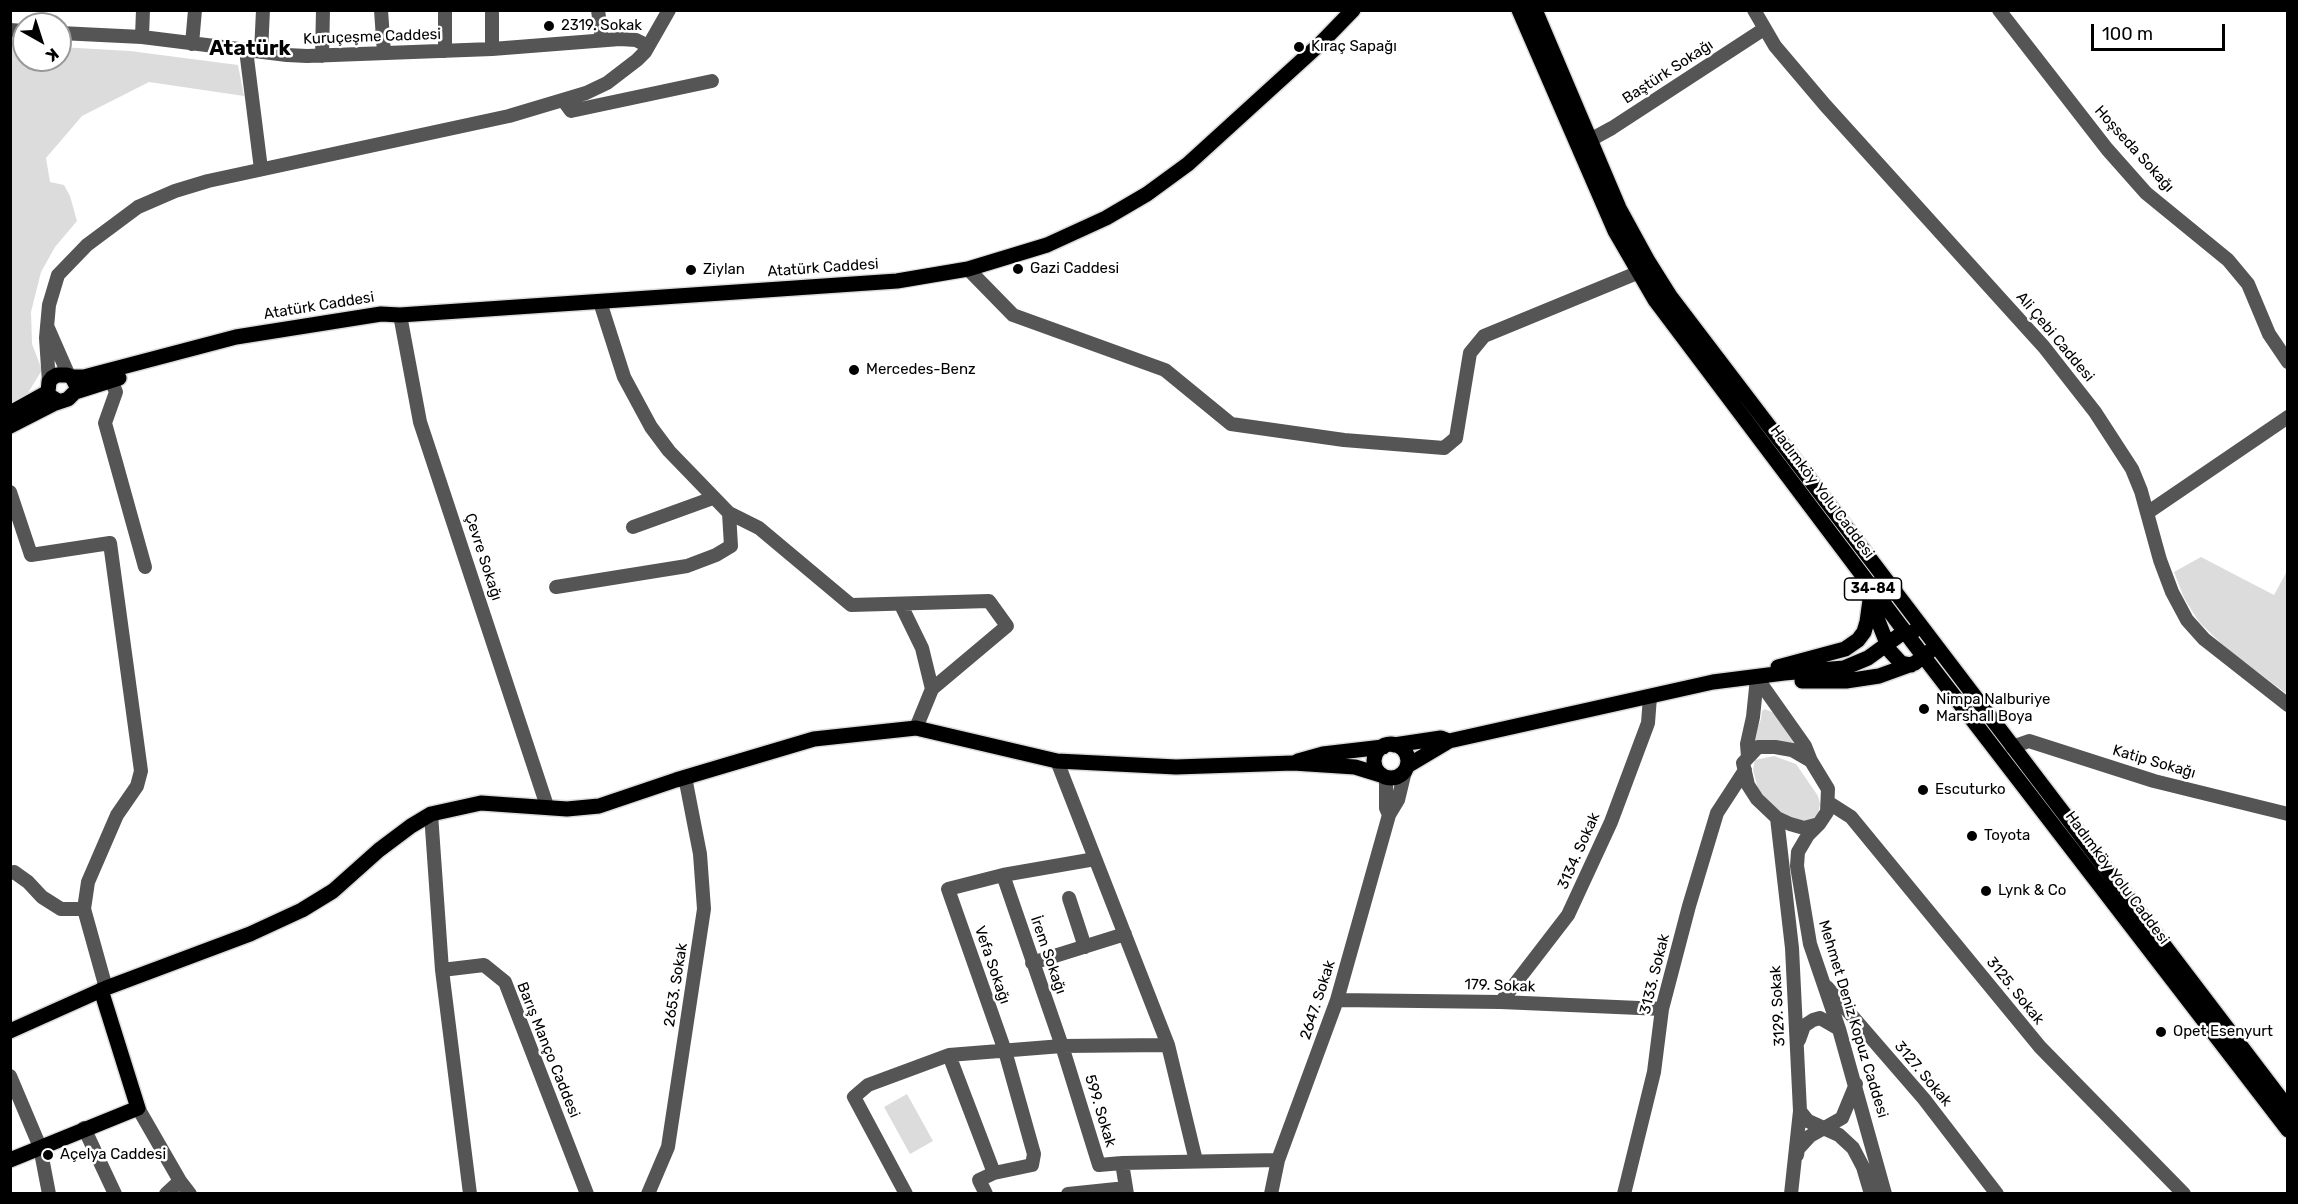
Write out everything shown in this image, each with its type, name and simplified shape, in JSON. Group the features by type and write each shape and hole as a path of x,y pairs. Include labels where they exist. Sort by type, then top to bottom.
{"main road":[{"name":"Atatürk Caddesi","path":"72,382 236,337 381,314 400,315 897,281 968,269 1047,245 1106,218 1147,194 1188,164 1321,43 1353,10"},
{"name":"Hadımköy Yolu Caddesi","path":"1519,10 1602,204 1637,273 1678,332 1905,632 2013,747 2288,1108"},
{"name":"Hadımköy Yolu Caddesi","path":"1535,10 1630,229 1670,296 1924,651 2288,1130"},
{"path":"10,426 52,392 57,375 72,382 111,380 246,343 400,315"},
{"path":"52,392 68,399 72,382"},
{"path":"10,413 52,392"},
{"path":"1867,581 1870,600 1887,644 1897,660 1924,651"},
{"path":"1757,678 1777,667 1833,653 1851,646 1864,632 1870,600"},
{"path":"10,1031 104,989 250,934 303,910 333,891 379,850 411,826 431,814 482,802 567,809 599,806 685,777 813,739 916,728 1057,761 1176,766 1293,763 1355,767 1384,776 1396,777 1449,741 1713,682 1844,668 1868,658 1905,632 1919,632 1924,651"},
{"path":"1757,678 1798,681 1851,680 1879,676 1924,651"},
{"path":"1293,763 1323,754 1441,738 1449,741"},
{"path":"1384,776 1375,767 1374,761 1378,751 1388,746 1404,750 1407,755 1406,769"},
{"path":"10,1160 138,1108 104,989"}],"street":[{"path":"142,37 143,10"},
{"path":"192,44 195,10"},
{"path":"261,52 263,10"},
{"path":"322,56 323,10"},
{"path":"381,10 384,53"},
{"path":"445,10 445,51"},
{"path":"492,10 492,49"},
{"path":"598,10 602,40"},
{"path":"52,392 46,338 49,305 58,275 110,226 138,207 175,191 261,169 388,144 509,116 586,93 615,78 637,60 669,10"},
{"name":"Ali Çebi Caddesi","path":"1754,10 1775,46 1825,105 2044,346 2120,447 2132,469 2172,592 2187,620 2204,639 2288,705"},
{"name":"Hoşseda Sokağı","path":"1999,10 2107,148 2146,193 2228,260 2248,284 2269,334 2288,362"},
{"name":"Baştürk Sokağı","path":"1590,140 1612,128 1764,28"},
{"name":"Kuruçeşme Caddesi","path":"72,34 142,37 261,52 322,56 492,49 602,40 636,40 648,46"},
{"path":"246,50 261,169"},
{"path":"563,100 571,111 712,81"},
{"path":"968,269 1013,315 1165,370 1231,424 1344,440 1444,448 1456,438 1470,354 1484,336 1637,273"},
{"path":"600,302 624,377 651,427 669,451 729,513 759,528 851,605 989,601 1007,626 932,689 916,728"},
{"name":"Çevre Sokağı","path":"400,315 420,422 547,807"},
{"path":"48,326 72,382"},
{"path":"111,380 116,392 105,423 145,567"},
{"path":"2147,513 2288,417"},
{"path":"10,492 31,555 110,543 141,771 137,786 117,815 88,882 84,909 104,989"},
{"path":"633,527 713,498"},
{"path":"556,587 687,566 716,555 731,546 729,513"},
{"path":"901,605 922,648 932,689"},
{"path":"1757,678 1805,746 1828,789 1827,812 1819,824 1804,828 1777,818 1757,799 1748,785 1747,744 1753,717 1757,678"},
{"name":"3134. Sokak","path":"1501,1002 1568,915 1611,822 1648,723 1650,697"},
{"name":"Katip Sokağı","path":"2013,747 2029,741 2154,781 2288,814"},
{"path":"1746,764 1758,747 1792,750 1811,761"},
{"path":"1057,761 1168,1045 1196,1161"},
{"name":"3133. Sokak","path":"1624,1194 1654,1072 1662,1009 1689,906 1717,813 1746,764"},
{"path":"1389,815 1398,800 1406,769"},
{"path":"1384,776 1386,808 1389,815"},
{"name":"2653. Sokak","path":"648,1194 668,1147 704,909 700,854 685,777"},
{"name":"3125. Sokak","path":"1829,803 1851,817 2040,1047 2184,1194"},
{"path":"431,814 442,970 470,1194"},
{"name":"2647. Sokak","path":"1271,1194 1278,1160 1337,1000 1389,815"},
{"name":"3129. Sokak","path":"1777,818 1792,948 1800,1111 1791,1194"},
{"name":"Mehmet Deniz Kopuz Caddesi","path":"1819,824 1808,835 1798,852 1797,866 1810,944 1856,1084 1885,1194"},
{"path":"1003,875 1095,859"},
{"path":"10,873 14,872 42,897 61,909 84,909"},
{"name":"Vefa Sokağı","path":"994,1173 1032,1165 1034,1154 1005,1051 948,889 1003,875"},
{"name":"İrem Sokağı","path":"1003,875 1062,1046"},
{"path":"1069,898 1085,947"},
{"path":"1032,963 1125,934"},
{"name":"Barış Manço Caddesi","path":"442,970 484,965 504,982 587,1194"},
{"name":"3127. Sokak","path":"1820,978 1924,1099 1997,1194"},
{"name":"179. Sokak","path":"1337,1000 1501,1002 1662,1009"},
{"path":"1797,1043 1804,1026 1813,1020 1820,1018 1839,1029"},
{"path":"906,1194 854,1097 868,1085 949,1055 1062,1046 1168,1045"},
{"name":"599. Sokak","path":"1062,1046 1099,1165 1122,1163"},
{"path":"949,1055 994,1173 979,1180 986,1194"},
{"path":"10,1076 13,1091 40,1147 49,1194"},
{"path":"1792,1176 1798,1149 1810,1136 1842,1118 1856,1084"},
{"path":"138,1108 180,1181 190,1194"},
{"path":"1800,1111 1808,1121 1839,1135 1853,1148 1863,1167 1871,1194"},
{"path":"84,1128 115,1194"},
{"path":"1068,1194 1127,1191 1122,1163 1278,1160"},
{"path":"166,1194 180,1181"}],"shaded area":[{"path":"10,43 12,43 12,72 72,72 72,48 130,51 238,65 244,96 149,82 82,116 46,158 50,182 64,185 70,196 77,221 55,247 41,272 31,312 32,344 42,370 26,396 11,403"},
{"path":"2201,557 2274,595 2287,571 2287,694 2228,650 2199,622 2184,598 2174,572"},
{"path":"1765,709 1774,713 1798,749 1751,744 1762,711"},
{"path":"1774,756 1796,764 1818,796 1820,804 1818,815 1810,821 1797,823 1772,807 1758,789 1753,770 1755,760"},
{"path":"907,1094 933,1141 910,1154 884,1107"}],"place":[{"name":"2319. Sokak","path":"549,26"},
{"name":"Kıraç Sapağı","path":"1299,47"},
{"name":"Gazi Caddesi","path":"1018,269"},
{"name":"Ziylan","path":"691,270"},
{"name":"Mercedes-Benz","path":"854,370"},
{"name":"Nimpa Nalburiye Marshall Boya","path":"1924,709"},
{"name":"Escuturko","path":"1923,790"},
{"name":"Toyota","path":"1972,836"},
{"name":"Lynk & Co","path":"1986,891"},
{"name":"Opet Esenyurt","path":"2161,1032"},
{"name":"Açelya Caddesi","path":"48,1155"}],"district":[{"name":"Atatürk","path":"250,49"}]}
